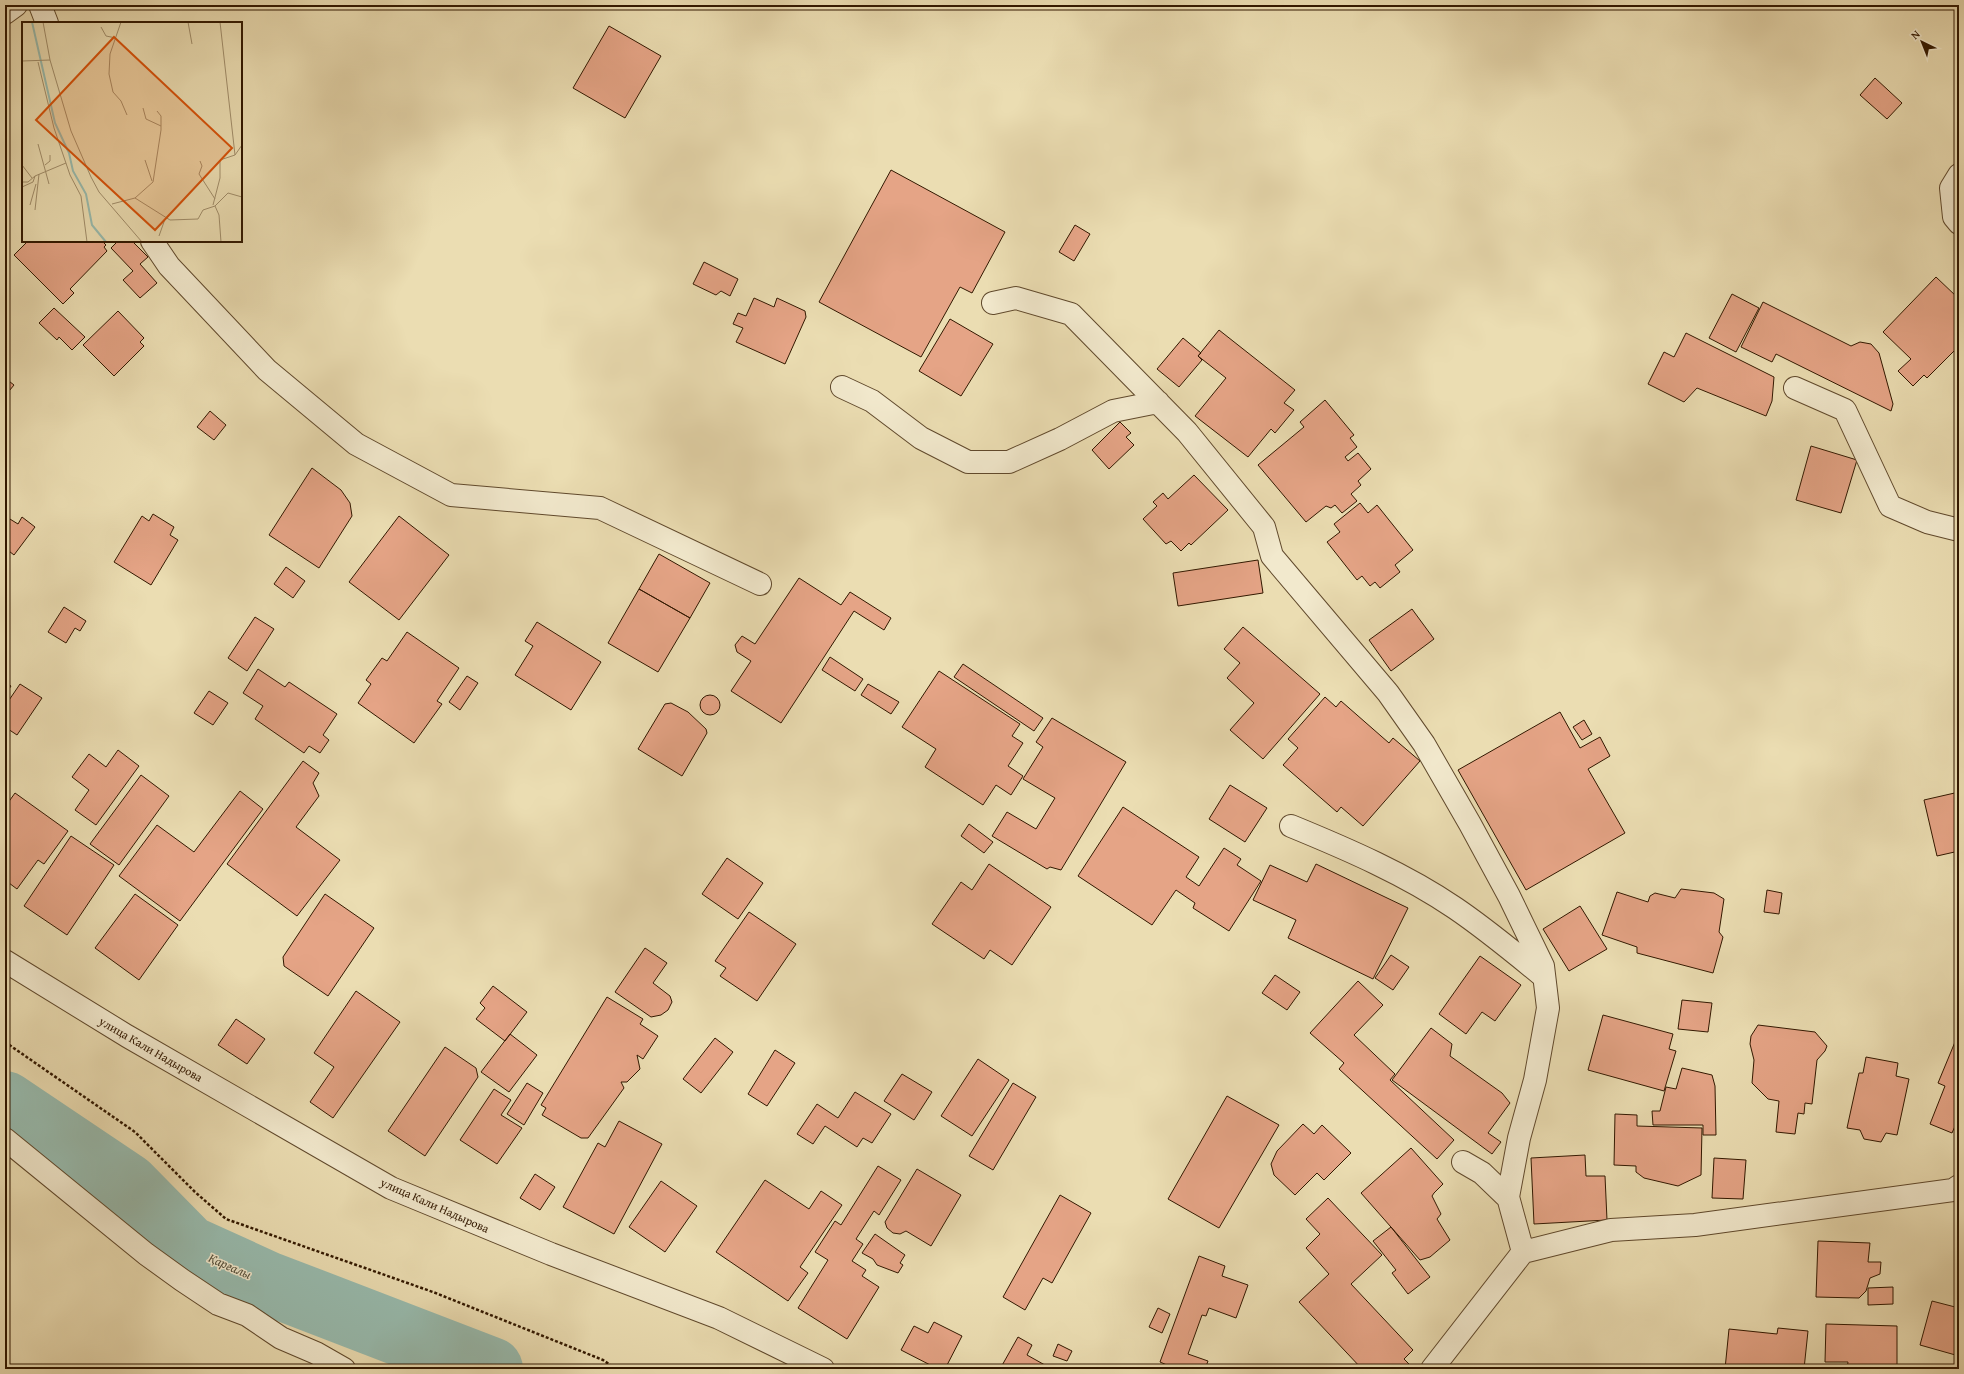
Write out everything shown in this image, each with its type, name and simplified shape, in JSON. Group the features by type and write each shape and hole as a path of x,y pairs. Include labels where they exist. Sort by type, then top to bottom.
{"street":[{"path":"5,13 16,5"},
{"path":"40,5 47,22"},
{"path":"1959,175 1951,188 1954,217 1959,223"},
{"path":"153,242 169,266 267,370 356,444 451,495 600,508 760,584"},
{"path":"993,303 1016,298 1071,314 1187,432 1264,527 1272,556 1388,693 1424,744 1470,824 1509,896 1543,966 1548,1008 1535,1080 1520,1138 1508,1198 1523,1252"},
{"path":"842,387 872,401 921,438 968,462 1009,462 1060,439 1113,411 1158,402"},
{"path":"1795,388 1845,410 1890,506 1927,522 1959,530"},
{"path":"1292,826 1333,843 1396,874 1454,908 1544,977"},
{"name":"улица Кали Надырова","path":"5,961 128,1036 391,1188 551,1254 719,1318 823,1369"},
{"path":"5,1139 98,1212 146,1254 182,1280 218,1304 247,1315 281,1338 316,1353 344,1369"},
{"path":"1463,1162 1482,1173 1508,1198"},
{"path":"1432,1369 1523,1252 1611,1230 1695,1225 1957,1193"}],"path":[{"path":"5,1042 135,1132 195,1192 226,1218 433,1292 603,1360 616,1369"}],"building":[{"path":"609,26 661,56 625,118 573,88"},
{"path":"1875,78 1902,103 1887,119 1860,95"},
{"path":"891,170 1005,232 972,293 960,287 921,357 819,302"},
{"path":"1075,225 1090,234 1074,261 1059,252"},
{"path":"27,242 103,242 106,245 104,247 107,251 70,289 74,293 63,304 14,255"},
{"path":"117,242 133,242 148,257 140,264 157,283 140,298 123,280 133,271 111,248"},
{"path":"704,262 738,279 730,296 721,291 716,295 693,284"},
{"path":"1936,277 1957,297 1959,295 1959,346 1927,378 1924,375 1913,386 1898,371 1911,359 1883,332"},
{"path":"1732,294 1759,308 1736,352 1709,338"},
{"path":"754,298 774,307 777,298 805,311 806,317 785,364 736,342 743,328 733,324 738,313 746,316"},
{"path":"1763,302 1851,346 1860,342 1871,344 1879,353 1893,404 1891,411 1776,354 1772,362 1741,347"},
{"path":"54,308 85,337 72,350 59,337 57,340 39,323"},
{"path":"118,311 144,338 140,342 144,346 114,376 83,345"},
{"path":"950,319 993,344 961,396 919,371"},
{"path":"1219,330 1295,390 1284,403 1294,410 1275,433 1271,429 1248,457 1195,416 1226,378 1198,356"},
{"path":"1686,333 1774,377 1772,401 1766,416 1697,388 1684,402 1648,384 1664,352 1674,357"},
{"path":"1183,338 1201,353 1198,356 1202,360 1179,387 1157,369"},
{"path":"5,378 14,385 5,396"},
{"path":"1325,400 1354,435 1350,438 1357,447 1345,457 1348,461 1358,453 1371,469 1358,481 1361,485 1351,494 1357,501 1342,513 1335,505 1331,508 1326,506 1306,522 1258,465 1304,427 1300,422"},
{"path":"210,411 226,425 214,440 197,427"},
{"path":"1120,422 1131,433 1126,437 1134,445 1109,469 1092,450"},
{"path":"1811,446 1857,460 1841,513 1796,500"},
{"path":"312,468 341,490 350,503 352,516 319,568 269,535"},
{"path":"1194,475 1228,510 1191,545 1189,543 1181,551 1171,541 1166,544 1143,519 1157,506 1153,502 1163,493 1168,499"},
{"path":"1360,503 1368,513 1377,505 1413,550 1395,565 1400,572 1380,588 1375,582 1370,586 1362,576 1357,580 1327,542 1340,532 1334,524"},
{"path":"153,514 174,527 170,535 178,540 151,585 114,562 142,516 149,521"},
{"path":"5,516 18,524 22,517 35,527 14,555 5,548"},
{"path":"399,516 449,555 399,620 349,582"},
{"path":"659,554 710,583 690,618 639,589"},
{"path":"1258,560 1263,593 1178,606 1173,573"},
{"path":"286,567 305,581 293,598 274,584"},
{"path":"799,578 841,605 850,592 891,618 884,630 854,611 781,723 731,691 751,661 737,652 735,645 742,636 755,644"},
{"path":"639,589 690,618 658,672 608,643"},
{"path":"64,607 86,621 80,631 75,628 66,643 48,632"},
{"path":"1412,609 1434,639 1391,671 1369,640"},
{"path":"255,617 274,629 247,671 228,658"},
{"path":"537,622 601,662 571,710 515,675 533,646 525,641"},
{"path":"1243,627 1320,694 1263,759 1230,730 1254,703 1227,678 1240,663 1224,649"},
{"path":"407,632 459,668 437,701 442,704 414,743 358,703 371,684 366,680 382,658 387,661"},
{"path":"830,657 863,679 855,691 822,670"},
{"path":"963,664 1043,718 1034,731 954,677"},
{"path":"258,669 285,687 289,682 337,714 323,735 329,740 320,753 309,746 304,753 255,719 263,706 243,693"},
{"path":"939,671 1020,724 1012,736 1023,743 1008,766 1023,776 1011,795 996,785 983,805 925,767 936,749 902,727"},
{"path":"467,676 478,683 460,710 449,702"},
{"path":"5,682 11,686 5,695"},
{"path":"20,684 42,698 17,735 5,727 5,706"},
{"path":"868,684 899,702 891,714 861,695"},
{"path":"209,691 228,703 213,725 194,713"},
{"path":"710,695 717,698 720,705 717,712 710,715 703,712 700,705 703,698"},
{"path":"1325,697 1336,707 1341,701 1389,743 1393,738 1420,761 1363,826 1341,807 1337,812 1283,765 1298,748 1288,739"},
{"path":"671,703 688,712 706,729 707,733 682,776 638,749 665,704"},
{"path":"1560,712 1580,748 1600,737 1610,756 1588,769 1625,833 1526,890 1458,770"},
{"path":"1052,718 1126,762 1061,870 1050,867 1047,869 992,836 1007,812 1036,829 1055,798 1023,779 1043,747 1036,742"},
{"path":"1584,720 1592,734 1582,740 1573,727"},
{"path":"118,750 139,766 96,825 75,810 89,790 72,777 89,754 106,767"},
{"path":"303,761 319,773 313,783 319,796 296,827 340,860 297,916 227,864"},
{"path":"141,775 169,796 119,865 90,844"},
{"path":"1230,785 1267,808 1245,842 1209,819"},
{"path":"240,791 263,809 180,921 119,876 157,825 194,852"},
{"path":"1959,792 1959,851 1937,856 1924,800"},
{"path":"15,793 68,831 44,864 38,860 17,889 5,880 5,807"},
{"path":"1123,807 1199,857 1186,877 1199,886 1224,848 1241,859 1237,865 1261,881 1229,931 1193,908 1195,903 1176,890 1152,925 1078,876"},
{"path":"969,824 993,842 984,853 961,836"},
{"path":"71,836 114,865 67,935 24,906"},
{"path":"727,858 763,883 738,919 702,894"},
{"path":"989,864 1051,907 1012,965 990,950 984,959 932,924 961,882 972,890"},
{"path":"1316,864 1408,908 1373,979 1288,938 1296,920 1253,900 1270,865 1307,882"},
{"path":"1681,889 1714,893 1724,899 1719,932 1723,937 1713,973 1637,953 1637,947 1602,935 1617,892 1648,902 1650,896 1655,893 1675,898"},
{"path":"1767,890 1782,893 1779,914 1764,912"},
{"path":"135,894 178,925 139,980 95,948"},
{"path":"325,894 374,928 328,996 284,966 283,957"},
{"path":"1580,906 1607,949 1569,971 1543,929"},
{"path":"749,912 796,944 757,1001 720,976 726,968 715,961"},
{"path":"645,948 667,963 653,983 670,996 672,1002 668,1010 661,1015 651,1017 615,992"},
{"path":"1391,955 1409,967 1393,990 1375,978"},
{"path":"1480,956 1521,985 1495,1021 1482,1012 1466,1034 1439,1014"},
{"path":"1275,975 1300,992 1287,1010 1262,993"},
{"path":"1358,981 1383,1005 1354,1035 1395,1074 1390,1080 1454,1140 1437,1159 1339,1069 1344,1063 1310,1033"},
{"path":"493,986 527,1012 505,1041 476,1019 485,1008 480,1003"},
{"path":"356,991 400,1022 333,1118 310,1102 334,1067 314,1053"},
{"path":"607,997 643,1019 640,1024 658,1036 643,1059 637,1055 640,1069 627,1082 621,1082 624,1088 588,1138 581,1138 542,1115 546,1108 541,1105"},
{"path":"1682,1000 1712,1003 1708,1032 1678,1029"},
{"path":"1603,1015 1673,1034 1669,1049 1676,1051 1664,1091 1588,1070"},
{"path":"236,1019 265,1039 247,1064 218,1045"},
{"path":"1758,1025 1815,1032 1827,1046 1825,1051 1817,1060 1812,1104 1805,1103 1804,1114 1798,1113 1795,1134 1776,1132 1779,1101 1768,1099 1752,1083 1754,1060 1750,1044 1751,1036"},
{"path":"1431,1028 1452,1044 1450,1056 1502,1093 1510,1103 1488,1133 1501,1142 1492,1154 1392,1080"},
{"path":"510,1034 537,1055 509,1092 481,1072"},
{"path":"715,1038 733,1052 701,1093 683,1079"},
{"path":"1955,1042 1959,1044 1959,1117 1952,1133 1930,1124 1945,1086 1938,1083"},
{"path":"445,1047 476,1068 478,1077 425,1156 388,1131"},
{"path":"775,1050 795,1063 767,1106 748,1094"},
{"path":"1866,1057 1898,1063 1896,1076 1909,1079 1897,1135 1886,1133 1881,1142 1864,1139 1860,1130 1847,1128 1859,1073 1863,1073"},
{"path":"978,1059 1009,1080 972,1136 941,1116"},
{"path":"1682,1068 1712,1075 1715,1086 1716,1135 1703,1135 1703,1125 1653,1125 1652,1111 1660,1111 1666,1087 1676,1089"},
{"path":"902,1074 932,1092 914,1120 884,1101"},
{"path":"527,1083 543,1093 524,1125 507,1114"},
{"path":"1013,1083 1036,1097 993,1170 969,1156"},
{"path":"494,1089 511,1100 501,1115 522,1128 497,1164 460,1140"},
{"path":"855,1092 891,1114 872,1143 863,1138 857,1147 825,1126 813,1144 797,1134 817,1104 838,1118"},
{"path":"1227,1096 1279,1125 1219,1228 1168,1199"},
{"path":"1615,1114 1637,1115 1637,1126 1702,1128 1701,1175 1678,1186 1644,1178 1636,1172 1636,1166 1614,1165"},
{"path":"619,1121 662,1144 614,1234 563,1207 598,1143 605,1147"},
{"path":"1303,1124 1314,1134 1322,1125 1351,1153 1324,1180 1317,1173 1295,1195 1274,1175 1271,1164 1277,1151"},
{"path":"1411,1148 1443,1184 1432,1196 1441,1214 1437,1219 1450,1240 1430,1257 1420,1260 1361,1193"},
{"path":"1585,1155 1586,1176 1605,1176 1607,1220 1534,1224 1531,1158"},
{"path":"1714,1158 1746,1160 1743,1199 1712,1198"},
{"path":"878,1166 901,1180 879,1215 874,1211 856,1239 863,1244 852,1261 866,1270 862,1276 879,1287 847,1339 798,1308 828,1260 815,1252 835,1221 841,1225"},
{"path":"917,1169 961,1195 931,1246 906,1231 900,1234 893,1233 887,1228 885,1222"},
{"path":"535,1174 555,1187 540,1210 520,1198"},
{"path":"765,1180 809,1209 821,1191 842,1205 800,1267 808,1273 788,1301 716,1252"},
{"path":"661,1181 697,1206 665,1252 629,1227"},
{"path":"1060,1195 1091,1213 1052,1283 1043,1278 1025,1310 1003,1297"},
{"path":"1328,1198 1382,1255 1351,1284 1413,1350 1404,1359 1409,1364 1404,1369 1362,1369 1299,1302 1329,1274 1306,1248 1320,1234 1306,1219"},
{"path":"1391,1227 1430,1277 1408,1294 1392,1273 1396,1270 1373,1241"},
{"path":"875,1234 905,1255 900,1263 903,1265 898,1273 877,1265 873,1259 862,1253"},
{"path":"1818,1241 1870,1243 1868,1262 1881,1262 1880,1274 1870,1278 1866,1291 1859,1298 1816,1297"},
{"path":"1199,1256 1225,1266 1222,1276 1248,1285 1236,1318 1209,1308 1206,1316 1202,1315 1188,1354 1208,1361 1205,1369 1176,1369 1160,1362"},
{"path":"1893,1287 1893,1304 1868,1305 1868,1288"},
{"path":"1932,1301 1959,1308 1959,1356 1920,1345"},
{"path":"1158,1308 1170,1314 1162,1333 1149,1327"},
{"path":"934,1322 962,1336 945,1369 938,1369 901,1350 914,1326 928,1333"},
{"path":"1826,1324 1897,1326 1897,1369 1847,1369 1848,1362 1825,1362"},
{"path":"1778,1328 1808,1331 1804,1369 1725,1369 1729,1329 1777,1334"},
{"path":"1018,1337 1032,1345 1027,1355 1052,1369 1000,1369"},
{"path":"1058,1344 1072,1351 1067,1361 1053,1356"}],"waterway":[{"name":"Қарғалы","path":"5,1103 127,1185 188,1247 267,1283 491,1369"}]}
